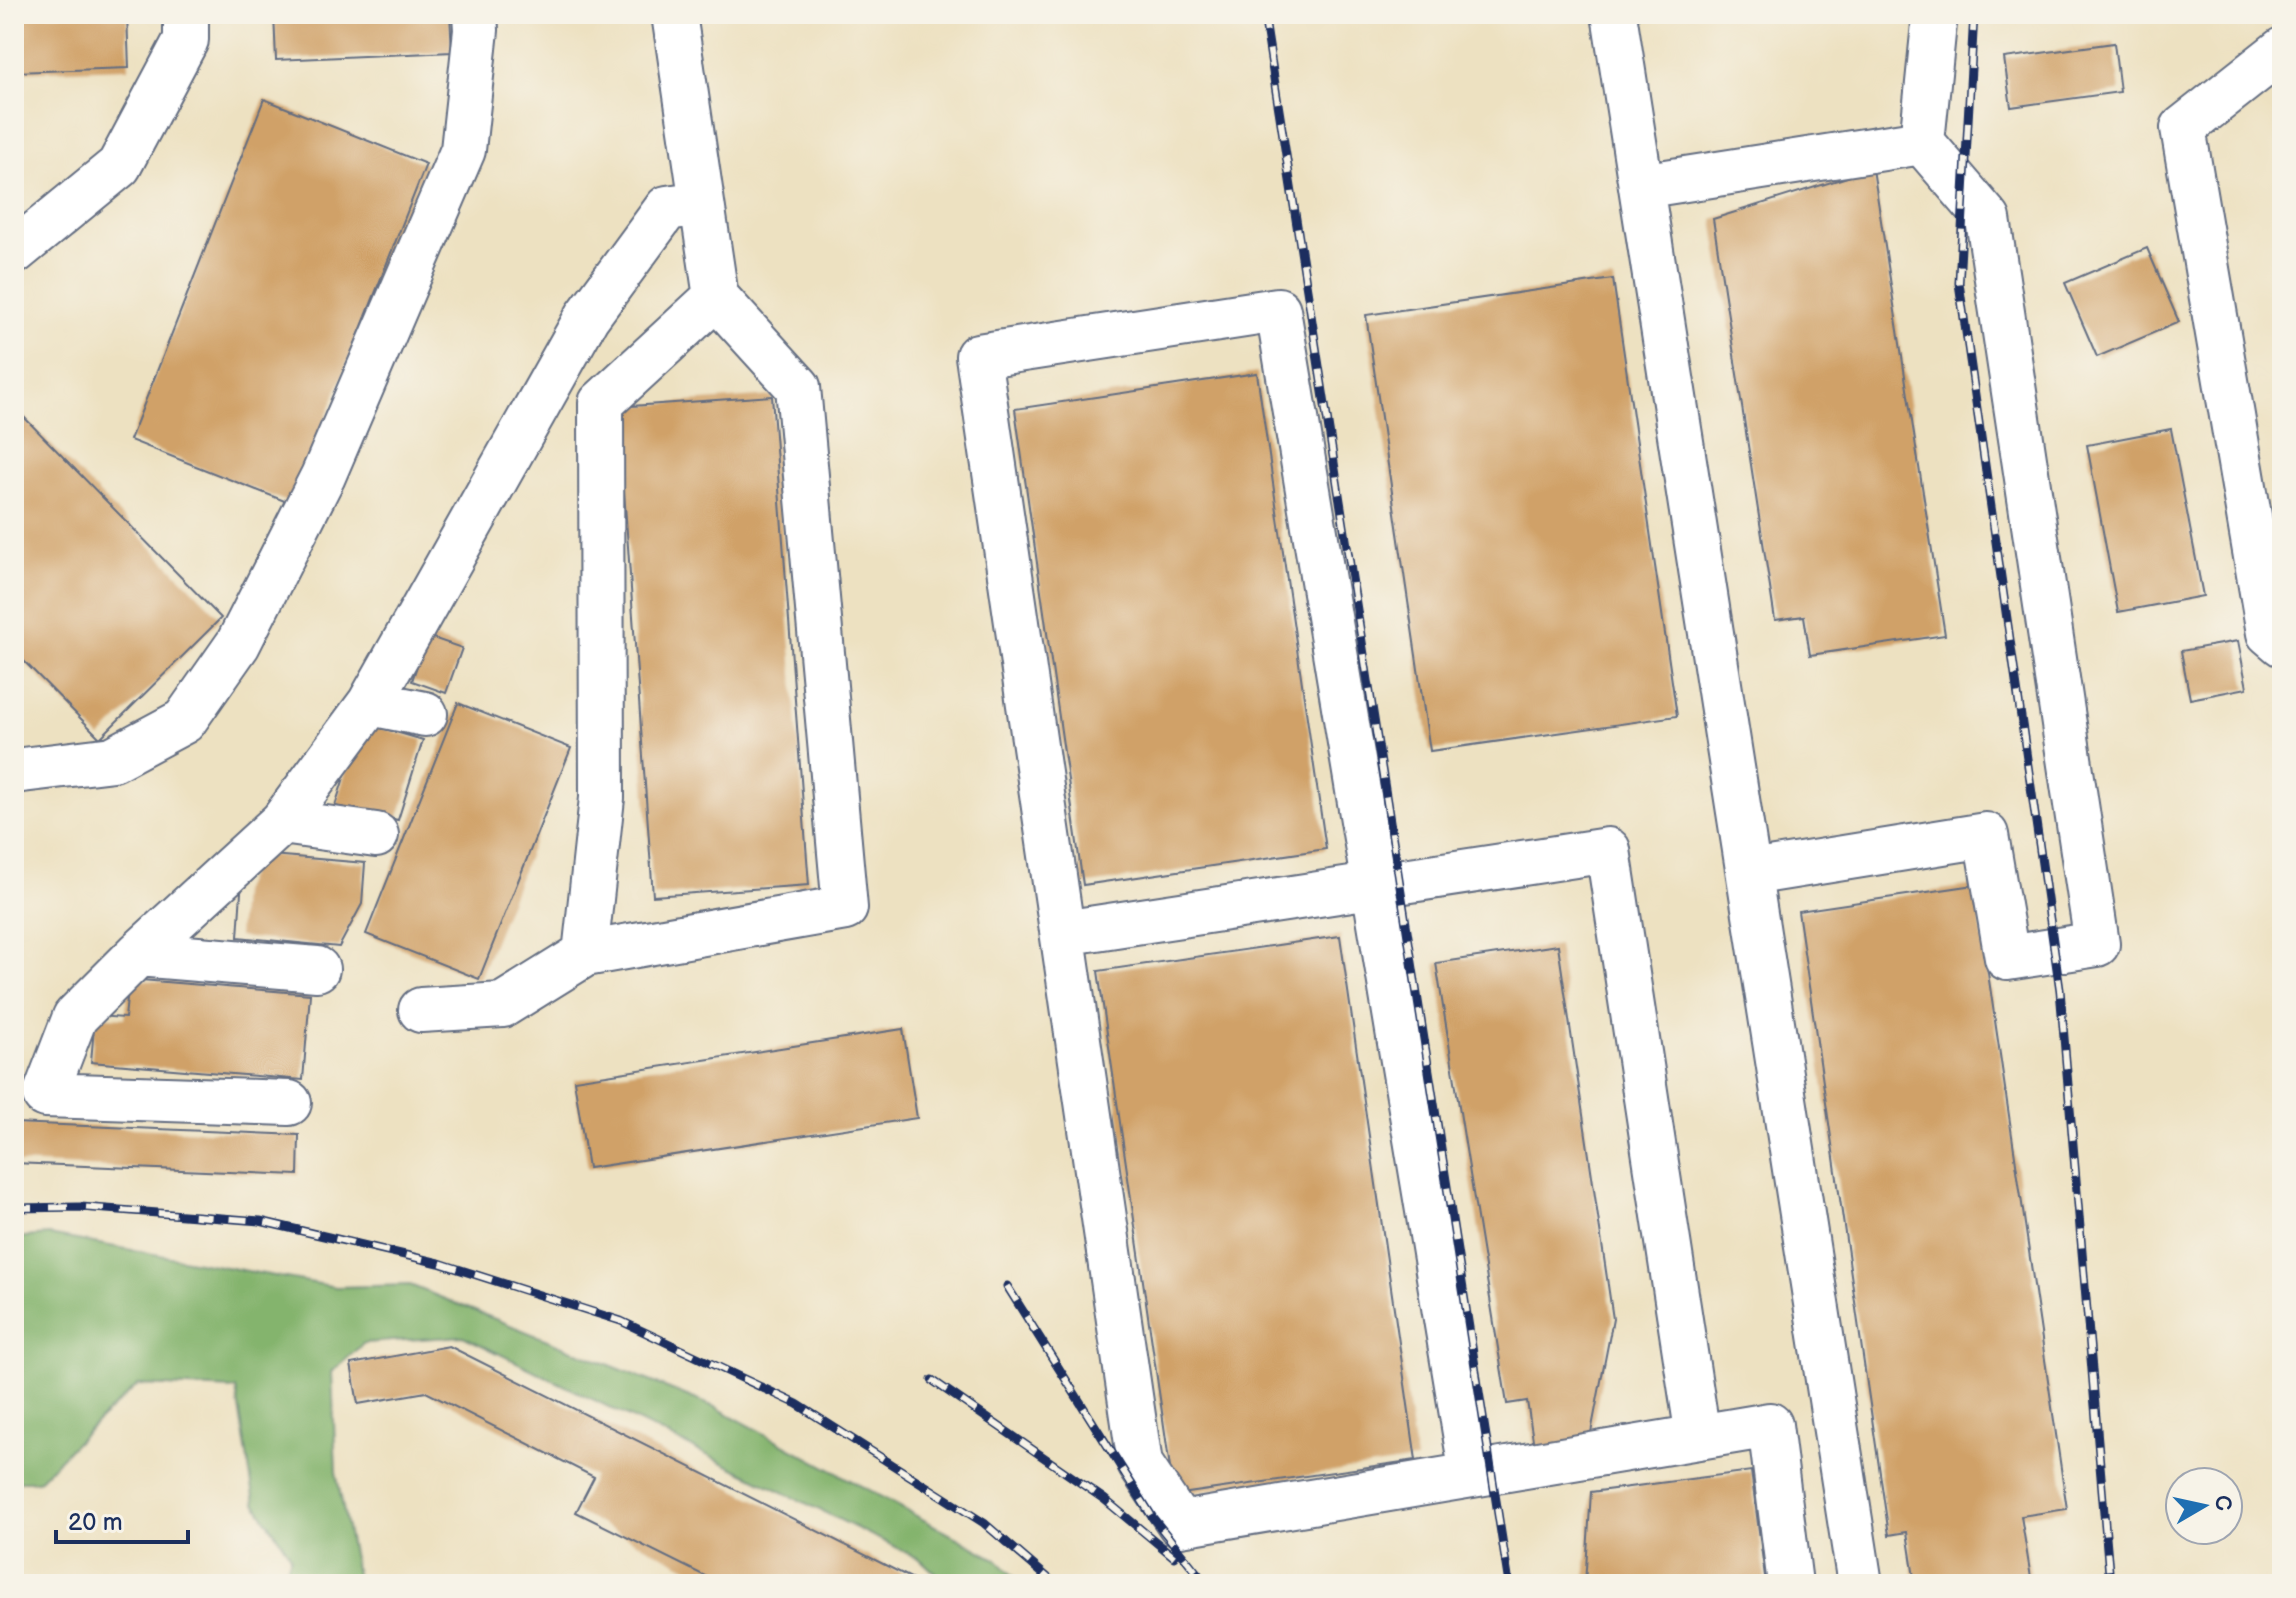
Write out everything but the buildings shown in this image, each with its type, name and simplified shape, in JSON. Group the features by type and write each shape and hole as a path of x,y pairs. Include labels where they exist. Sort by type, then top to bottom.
{"lane":[{"path":"14,252 119,166 186,40 186,14"},
{"path":"14,771 113,759 184,721 238,644 323,476 463,150 476,30 475,14"},
{"path":"421,1010 503,1005 585,954 845,908 798,387 716,297 674,14"},
{"path":"1614,14 1860,1584"},
{"path":"1750,873 1986,835 2007,958 2097,944 1988,219 1922,142 1935,14"},
{"path":"2282,50 2183,128 2269,633 2282,644"},
{"path":"1641,186 1922,142"},
{"path":"289,1103 45,1095 75,1017 138,954 282,822 370,703 587,317 667,208 702,203"},
{"path":"585,954 602,798 601,403 716,297"},
{"path":"1472,1475 1278,310 978,356 1140,1464 1180,1524 1770,1425 1790,1584"},
{"path":"370,703 425,714"},
{"path":"282,822 376,835"},
{"path":"1063,933 1608,850 1698,1437"},
{"path":"138,954 317,969"}],"green space":[{"path":"49,1235 336,1287 410,1285 717,1408 996,1559 1021,1584 947,1584 920,1559 463,1336 364,1343 332,1372 336,1472 358,1584 282,1584 291,1556 255,1503 236,1389 138,1385 38,1481 14,1481 14,1238"}],"railway":[{"path":"1264,14 1509,1584"},
{"path":"1974,14 1959,283 2060,990 2110,1584"},
{"path":"14,1208 81,1207 260,1221 439,1263 621,1321 797,1404 984,1523 1055,1584"},
{"path":"1007,1286 1153,1518 1206,1584"},
{"path":"932,1380 1104,1499 1174,1557"}]}
